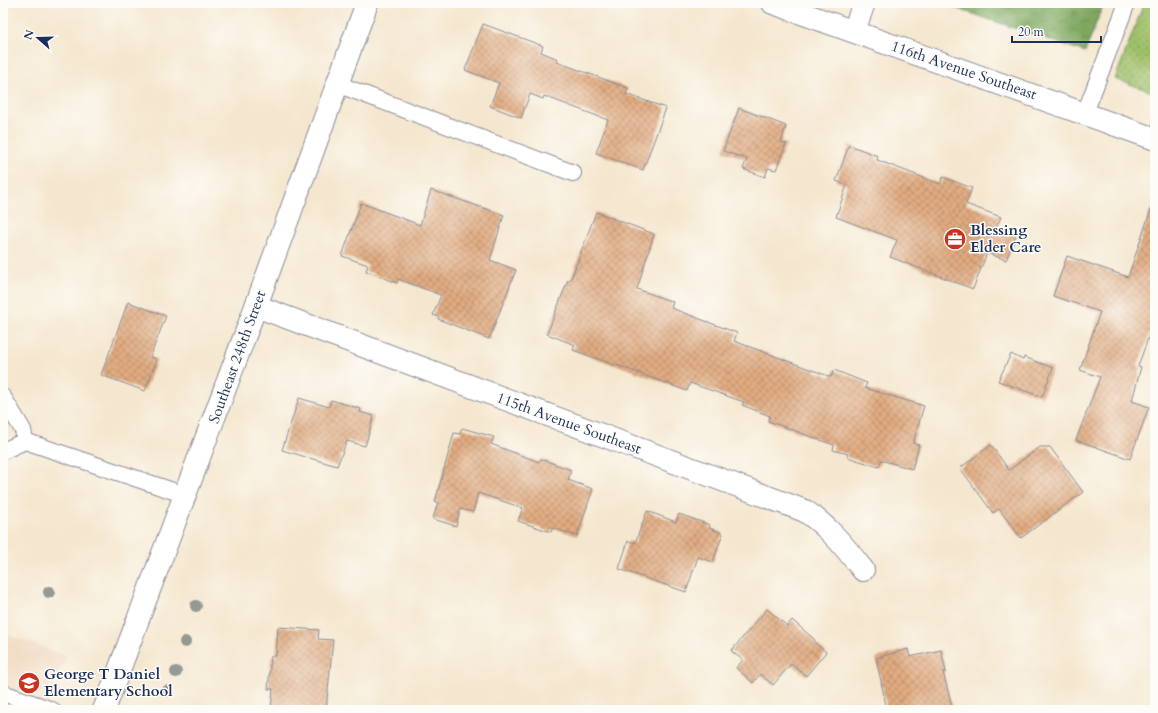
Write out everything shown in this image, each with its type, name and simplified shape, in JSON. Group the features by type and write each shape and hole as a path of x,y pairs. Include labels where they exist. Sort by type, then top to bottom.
{"street":[{"name":"Southeast 248th Street","path":"104,710 256,306 367,3"},
{"name":"116th Avenue Southeast","path":"773,3 1155,139"},
{"path":"854,31 864,3"},
{"name":"115th Avenue Southeast","path":"256,306 805,511 822,522 863,570"}],"lane":[{"path":"1085,113 1127,3"},
{"path":"337,84 573,173"},
{"path":"3,397 23,430 25,441"},
{"path":"3,451 25,441 185,495"},
{"path":"3,694 52,710"},
{"path":"8,710 24,700"}],"shaded area":[{"name":"George T Daniel Elementary School","path":"3,633 66,656 45,710 3,710"}],"green space":[{"path":"940,3 1104,3 1085,52"},
{"path":"1144,3 1155,3 1155,93 1115,79"}],"building":[{"path":"483,24 543,46 541,52 558,59 557,62 628,88 626,94 666,108 643,170 596,153 608,120 544,96 543,99 530,94 521,118 490,106 499,83 465,70"},
{"path":"739,108 786,126 781,142 786,144 776,170 768,168 765,177 743,169 747,159 723,151"},
{"path":"849,145 878,156 877,160 940,184 943,177 972,188 966,204 1001,217 996,228 1016,236 1006,260 987,253 973,289 890,257 897,240 836,217 847,185 836,181"},
{"path":"431,190 504,215 490,260 516,270 489,339 438,319 439,317 433,315 441,295 398,279 397,283 366,271 368,265 342,256 361,203 420,225"},
{"path":"1151,209 1155,210 1155,319 1138,366 1141,367 1132,401 1149,407 1130,459 1076,440 1100,377 1080,370 1100,312 1053,296 1067,256 1128,277"},
{"path":"596,212 654,234 637,289 673,302 671,308 737,333 734,341 831,377 834,370 867,383 865,388 924,406 913,443 919,445 912,469 881,460 879,467 847,457 848,454 833,450 834,445 768,421 770,416 742,405 744,402 690,383 687,391 573,350 575,345 547,334 568,280 570,281"},
{"path":"128,302 166,316 150,357 157,359 145,391 101,375"},
{"path":"1011,354 1023,360 1024,357 1053,368 1042,397 998,381"},
{"path":"299,398 329,407 331,400 361,409 360,412 374,416 365,446 347,441 337,466 282,450"},
{"path":"462,428 494,437 491,444 539,462 541,459 571,470 568,480 593,489 577,536 553,528 551,532 518,521 523,508 478,493 473,512 460,509 456,526 433,519 438,502 435,502 454,433 460,434"},
{"path":"991,445 1009,470 1040,447 1050,447 1083,492 1021,538 999,509 993,513 960,468"},
{"path":"647,511 676,522 679,514 710,525 709,528 723,533 713,562 698,557 686,592 619,569 628,541 635,543"},
{"path":"767,609 787,626 792,620 826,652 806,676 791,664 773,685 760,674 753,683 736,668 743,660 731,651"},
{"path":"278,627 319,630 318,639 333,640 326,710 271,710 273,689 268,689 271,656 276,656"},
{"path":"908,649 910,657 941,650 946,672 943,672 953,710 887,710 876,658"}],"place":[{"name":"Blessing Elder Care","path":"955,239"},
{"name":"George T Daniel Elementary School","path":"29,683"}]}
